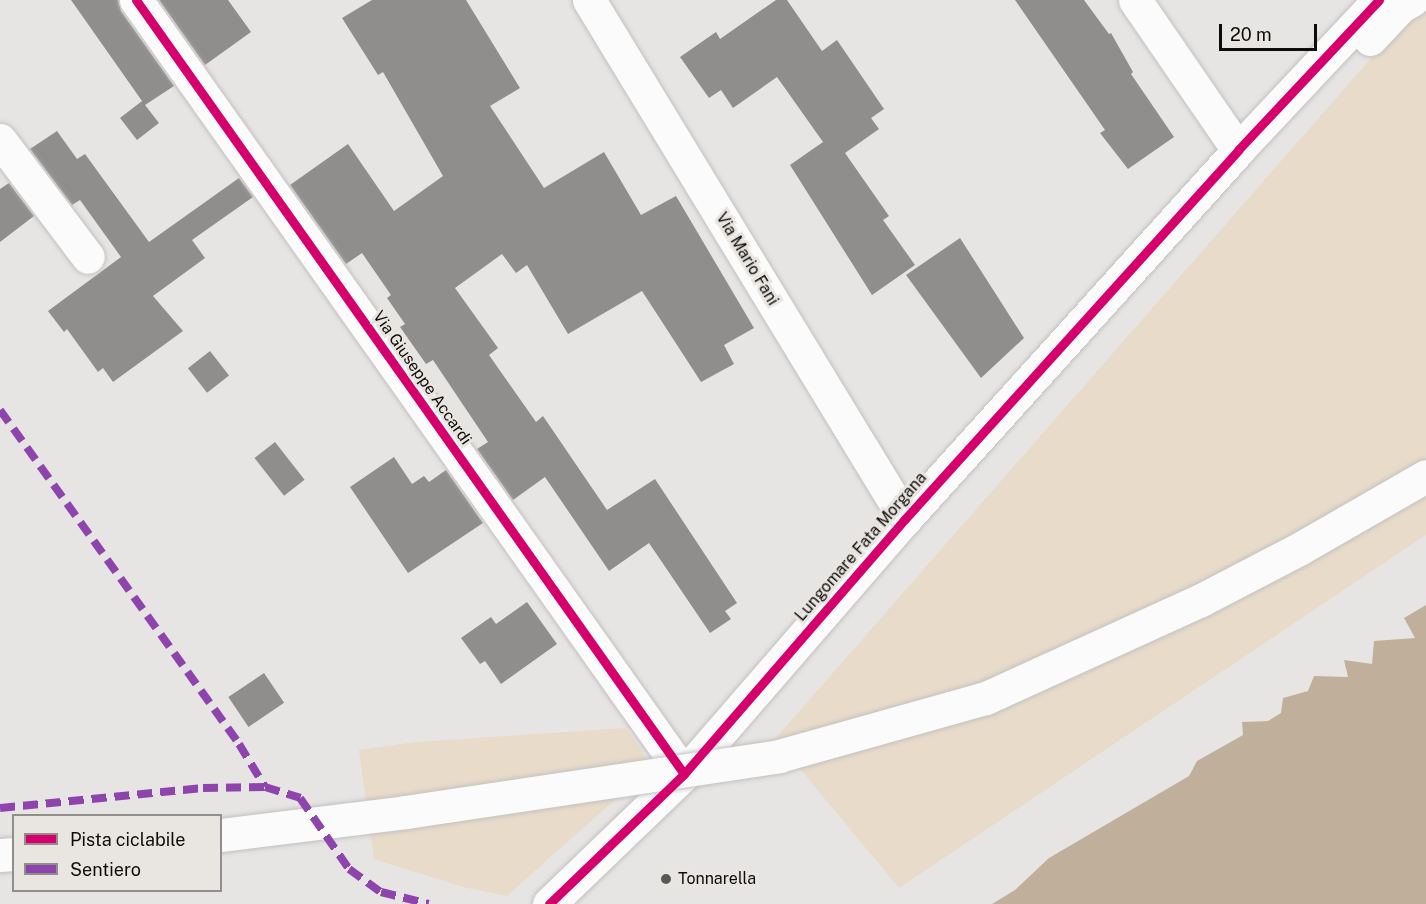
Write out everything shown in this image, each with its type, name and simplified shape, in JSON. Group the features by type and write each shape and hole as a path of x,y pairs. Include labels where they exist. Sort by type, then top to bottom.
{"street":[{"name":"Via Giuseppe Accardi","path":"136,0 684,774"},
{"name":"Via Mario Fani","path":"589,0 905,519"},
{"path":"1135,0 1238,150"},
{"path":"1191,204 1238,150 1379,0"},
{"path":"1191,204 1271,148 1401,6 1412,0"},
{"path":"0,140 88,257"},
{"name":"Lungomare Fata Morgana","path":"549,904 684,774 905,519 1191,204"},
{"path":"222,835 406,812 779,756 986,698 1202,600 1299,549 1426,476"}],"shaded area":[{"path":"1422,0 1426,0 1426,535 899,888 775,739"},
{"path":"1426,605 1426,904 992,904 1015,890 1049,858 1189,776 1197,761 1243,735 1242,722 1268,721 1281,713 1283,698 1308,691 1314,676 1348,677 1344,660 1372,664 1374,641 1415,638 1404,618"},
{"path":"626,728 652,767 507,896 463,887 374,859 359,750 416,742"}],"building":[{"path":"71,0 118,0 121,11 174,86 145,105 159,123 137,140 120,118 142,101"},
{"path":"159,0 228,0 251,32 205,65"},
{"path":"372,0 466,0 520,88 490,106 544,188 604,152 641,215 676,196 754,328 724,345 734,364 701,382 642,291 568,334 527,265 516,273 502,254 455,288 498,348 489,355 536,422 543,416 607,510 655,479 737,603 725,611 731,619 710,633 649,543 609,571 545,477 513,500 477,449 488,442 433,360 426,364 400,327 405,324 387,298 391,295 362,253 346,264 290,185 348,144 394,211 443,176 383,72 378,75 342,18"},
{"path":"776,0 787,0 822,51 837,40 884,109 871,118 879,129 845,153 889,216 883,220 915,265 872,295 790,165 823,142 777,77 733,108 721,90 709,98 680,57 716,32 720,39"},
{"path":"1015,0 1084,0 1109,34 1111,33 1133,72 1131,74 1174,137 1128,169 1100,133 1105,130"},
{"path":"57,131 77,159 85,154 149,242 239,178 253,197 192,240 205,258 153,296 183,331 113,382 103,368 98,372 67,329 64,332 48,311 121,257 80,200 72,205 30,149"},
{"path":"9,183 34,216 0,242 0,189"},
{"path":"960,238 1024,338 981,378 906,275"},
{"path":"210,351 229,375 207,393 188,368"},
{"path":"275,442 305,480 284,496 255,458"},
{"path":"394,457 412,484 424,476 429,482 446,470 483,523 408,573 350,487"},
{"path":"527,602 557,644 501,684 485,661 480,664 461,638 491,617 496,624"},
{"path":"264,673 284,703 248,727 228,697"}],"marked path":[{"path":"0,410 239,744 265,787"},
{"path":"0,808 203,788 265,787 300,798 349,869 381,892 429,904"}],"cycle path":[{"path":"136,0 684,774"},
{"path":"549,904 684,774 905,519 1238,150 1379,0"}],"place":[{"name":"Tonnarella","path":"666,879"}]}
